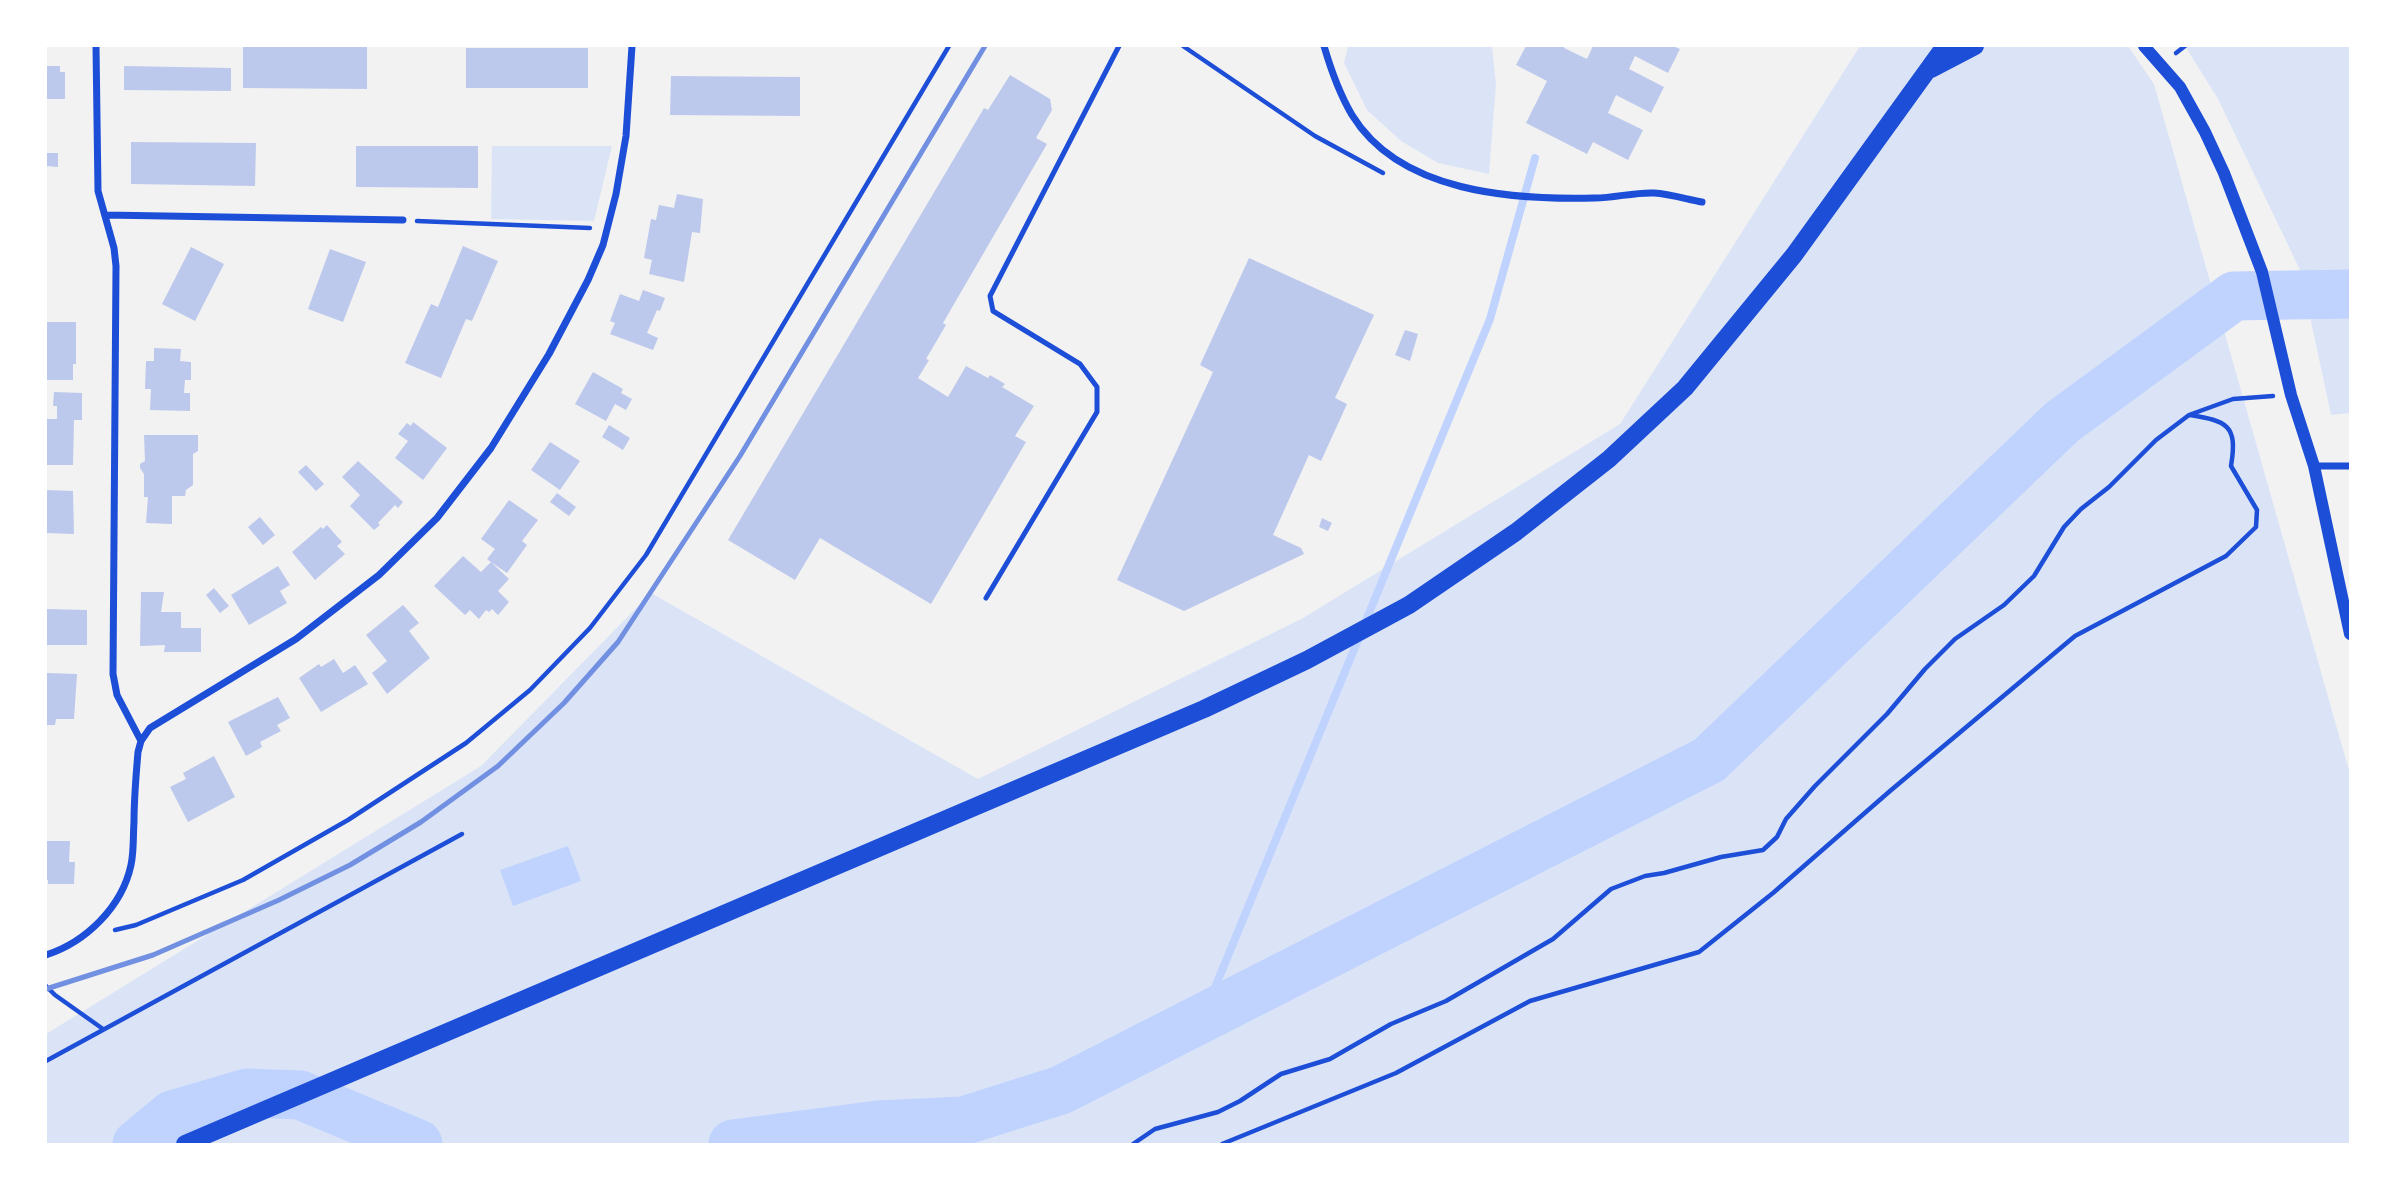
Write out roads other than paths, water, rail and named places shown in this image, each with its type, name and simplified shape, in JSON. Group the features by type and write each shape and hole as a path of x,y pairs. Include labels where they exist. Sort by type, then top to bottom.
{"main road":[{"path":"186,1144 1204,709 1307,660 1409,605 1516,532 1609,459 1685,388 1794,255 1931,69 1945,46"},
{"path":"1931,69 1975,46"}],"street":[{"path":"96,46 97,178 116,266 113,674 117,695 141,741"},
{"path":"46,955 80,937 108,912 117,900 131,868 141,741 150,727 267,657 334,612 379,575 437,518 491,448 534,380 588,280 609,229 626,136 632,46"},
{"path":"1324,46 1336,86 1353,117 1374,142 1405,165 1438,180 1536,198 1597,198 1654,193 1702,202"},
{"path":"2144,46 2180,87 2224,173 2262,272 2291,395 2314,466 2350,634"},
{"path":"105,215 404,220"},
{"path":"2314,466 2350,466"}],"lane":[{"path":"986,598 1097,412 1097,387 1080,363 993,311 990,296 1119,46"}],"water":[{"path":"568,846 581,881 513,906 500,870"}],"waterway":[{"path":"1202,1019 1490,319 1535,158"},
{"path":"733,1144 878,1125 963,1121 1061,1090 1709,760 2062,422 2234,296 2350,294"},
{"path":"137,1144 172,1115 247,1093 300,1095 418,1144"}],"railway":[{"path":"46,989 153,955 279,900 350,865 421,822 498,766 564,703 618,642 740,456 985,46"}]}
